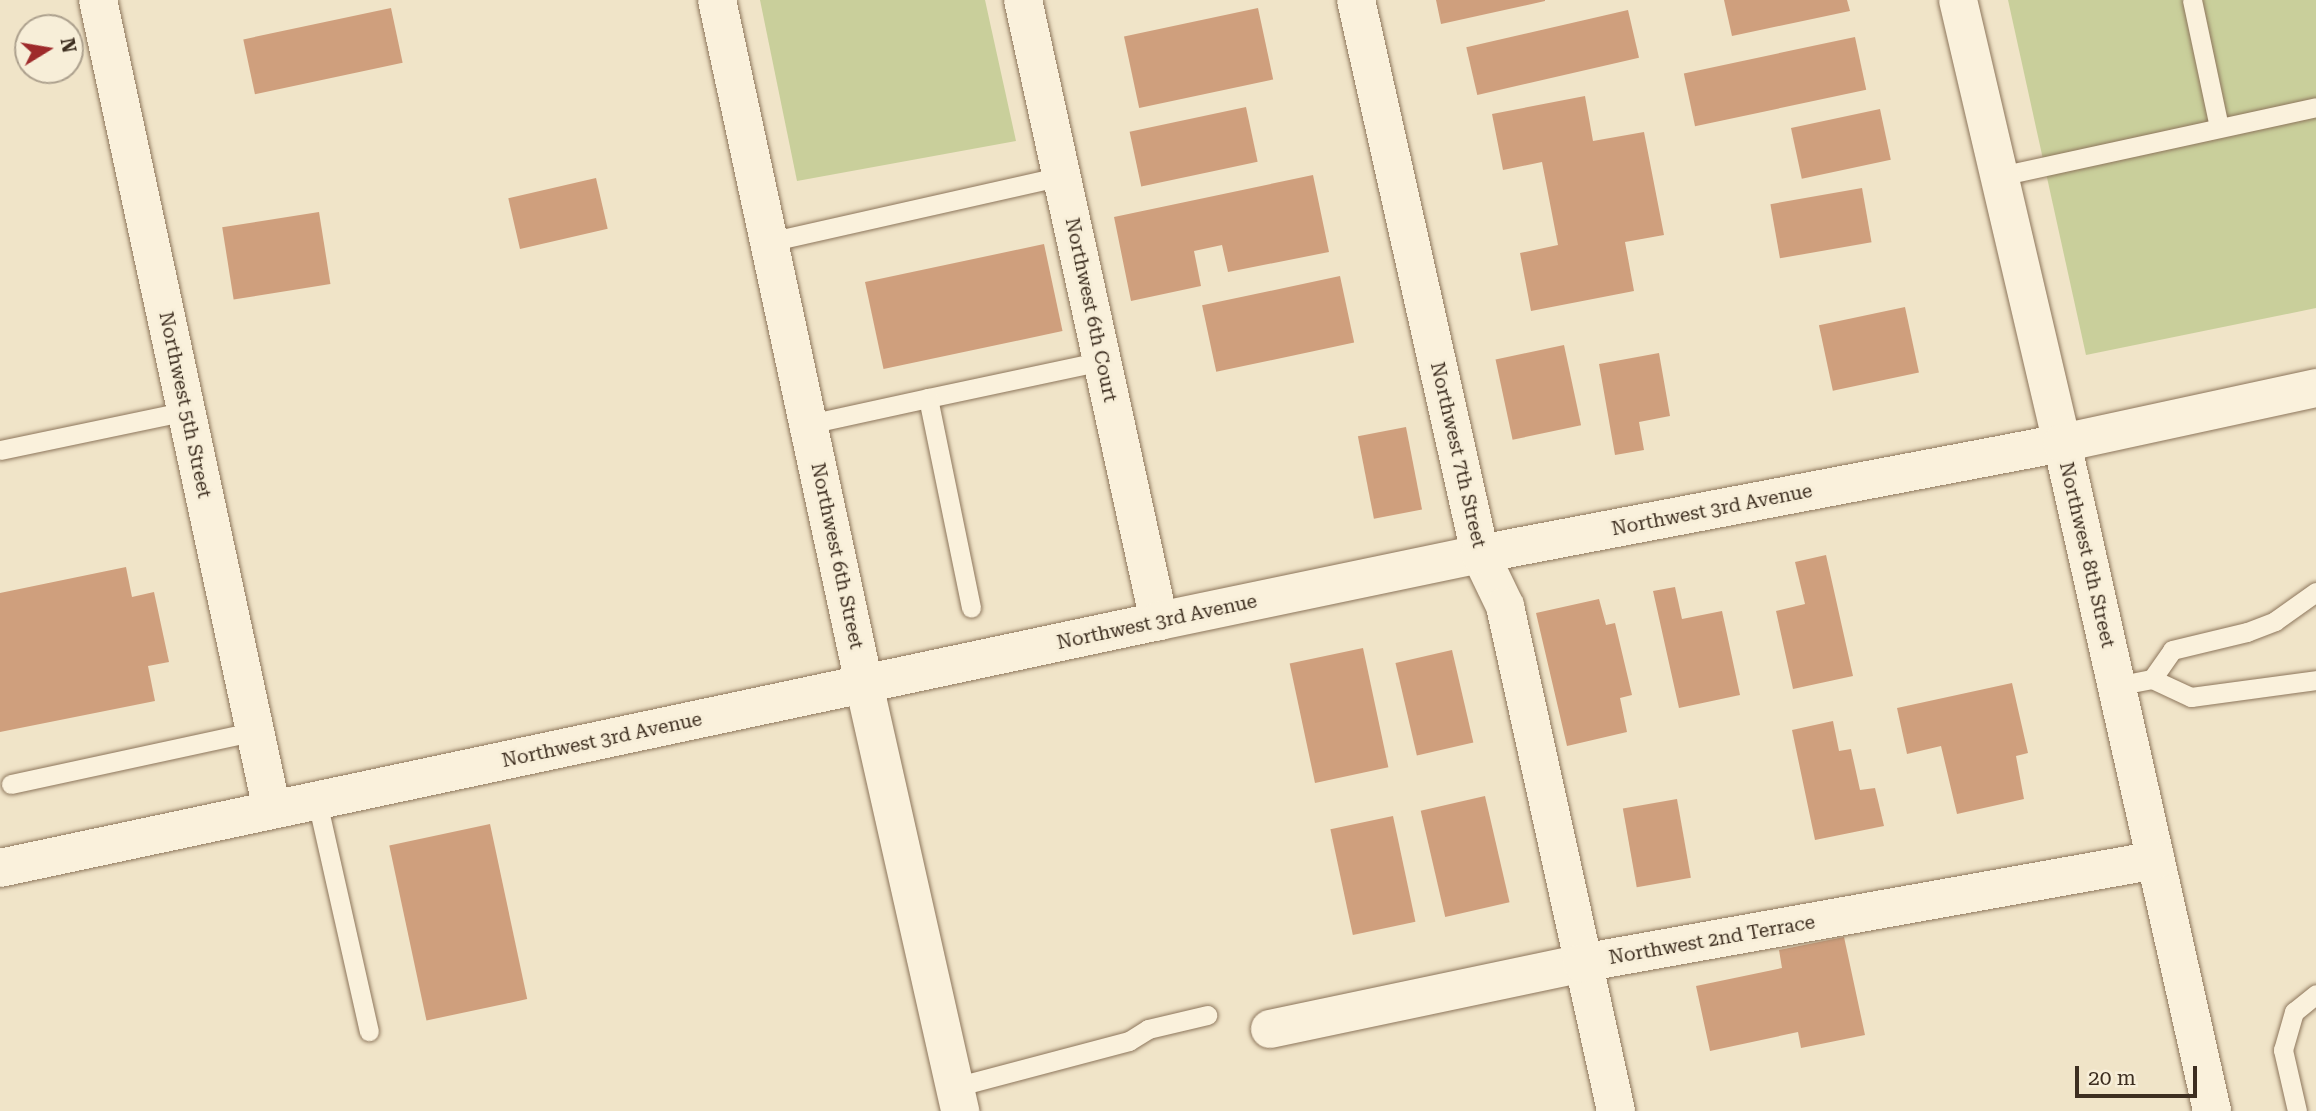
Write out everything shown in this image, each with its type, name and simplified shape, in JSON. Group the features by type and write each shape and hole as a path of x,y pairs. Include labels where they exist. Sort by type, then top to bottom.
{"street":[{"name":"Northwest 5th Street","path":"98,0 272,810"},
{"name":"Northwest 6th Street","path":"717,0 864,684 958,1099"},
{"name":"Northwest 6th Court","path":"1023,0 1159,621"},
{"name":"Northwest 7th Street","path":"1356,0 1480,554 1505,606 1616,1111"},
{"name":"Northwest 8th Street","path":"1958,0 2062,443 2134,682 2155,860 2212,1111"},
{"name":"Northwest 3rd Avenue","path":"0,868 1480,554 2062,443 2316,388"},
{"name":"Northwest 2nd Terrace","path":"1270,1029 1582,963 2155,860"}],"lane":[{"path":"2192,0 2219,127"},
{"path":"2000,176 2316,107"},
{"path":"769,242 1061,176"},
{"path":"809,424 1102,361"},
{"path":"928,398 971,608"},
{"path":"0,450 186,411"},
{"path":"2134,682 2172,650 2247,632 2275,621 2316,592"},
{"path":"2134,682 2191,697 2316,680"},
{"path":"11,784 256,731"},
{"path":"317,801 369,1031"},
{"path":"2297,1111 2283,1051 2294,1012 2316,994"},
{"path":"958,1099 1129,1041 1148,1029 1207,1015"}],"green space":[{"path":"760,0 985,0 1016,141 797,181"},
{"path":"2008,0 2316,0 2316,308 2086,355"}],"building":[{"path":"1436,0 1545,0 1545,1 1441,24"},
{"path":"1724,0 1847,0 1850,11 1732,36"},
{"path":"391,8 403,63 255,94 243,39"},
{"path":"1258,8 1273,79 1139,108 1124,36"},
{"path":"1628,10 1639,58 1477,95 1466,47"},
{"path":"1855,37 1866,90 1695,126 1684,73"},
{"path":"1585,96 1593,141 1644,132 1664,235 1625,242 1634,291 1531,311 1520,253 1558,245 1542,162 1503,170 1492,114"},
{"path":"1246,107 1258,162 1141,187 1130,132"},
{"path":"1880,109 1891,160 1802,179 1791,128"},
{"path":"1313,175 1329,252 1228,272 1222,245 1194,251 1201,286 1131,301 1114,217"},
{"path":"596,178 608,229 520,249 508,198"},
{"path":"1862,188 1872,242 1780,258 1770,204"},
{"path":"319,212 330,284 234,299 222,227"},
{"path":"1044,244 1063,331 884,369 865,282"},
{"path":"1340,276 1354,343 1216,372 1202,305"},
{"path":"1905,307 1919,373 1833,391 1819,325"},
{"path":"1564,345 1581,425 1513,440 1496,360"},
{"path":"1659,353 1670,416 1639,422 1644,450 1615,455 1599,364"},
{"path":"1406,427 1422,509 1374,519 1358,436"},
{"path":"1826,555 1853,676 1793,689 1776,611 1805,604 1795,562"},
{"path":"126,567 132,597 154,592 169,662 148,666 155,701 0,732 0,593"},
{"path":"1675,587 1682,619 1722,611 1740,695 1679,708 1653,591"},
{"path":"1599,599 1606,625 1615,623 1632,695 1620,698 1627,732 1567,746 1536,613"},
{"path":"1363,648 1388,767 1315,783 1290,664"},
{"path":"1452,650 1473,743 1417,756 1395,663"},
{"path":"2012,683 2028,753 2016,756 2024,799 1957,814 1941,746 1907,754 1897,708"},
{"path":"1833,721 1839,751 1851,749 1860,790 1875,788 1884,826 1815,840 1792,730"},
{"path":"1485,796 1510,902 1445,917 1421,811"},
{"path":"1677,799 1691,878 1637,887 1623,809"},
{"path":"1393,816 1415,922 1353,935 1330,829"},
{"path":"490,824 527,999 426,1021 389,845"},
{"path":"1844,937 1865,1035 1801,1048 1798,1032 1710,1051 1696,986 1782,968 1779,950"}]}
